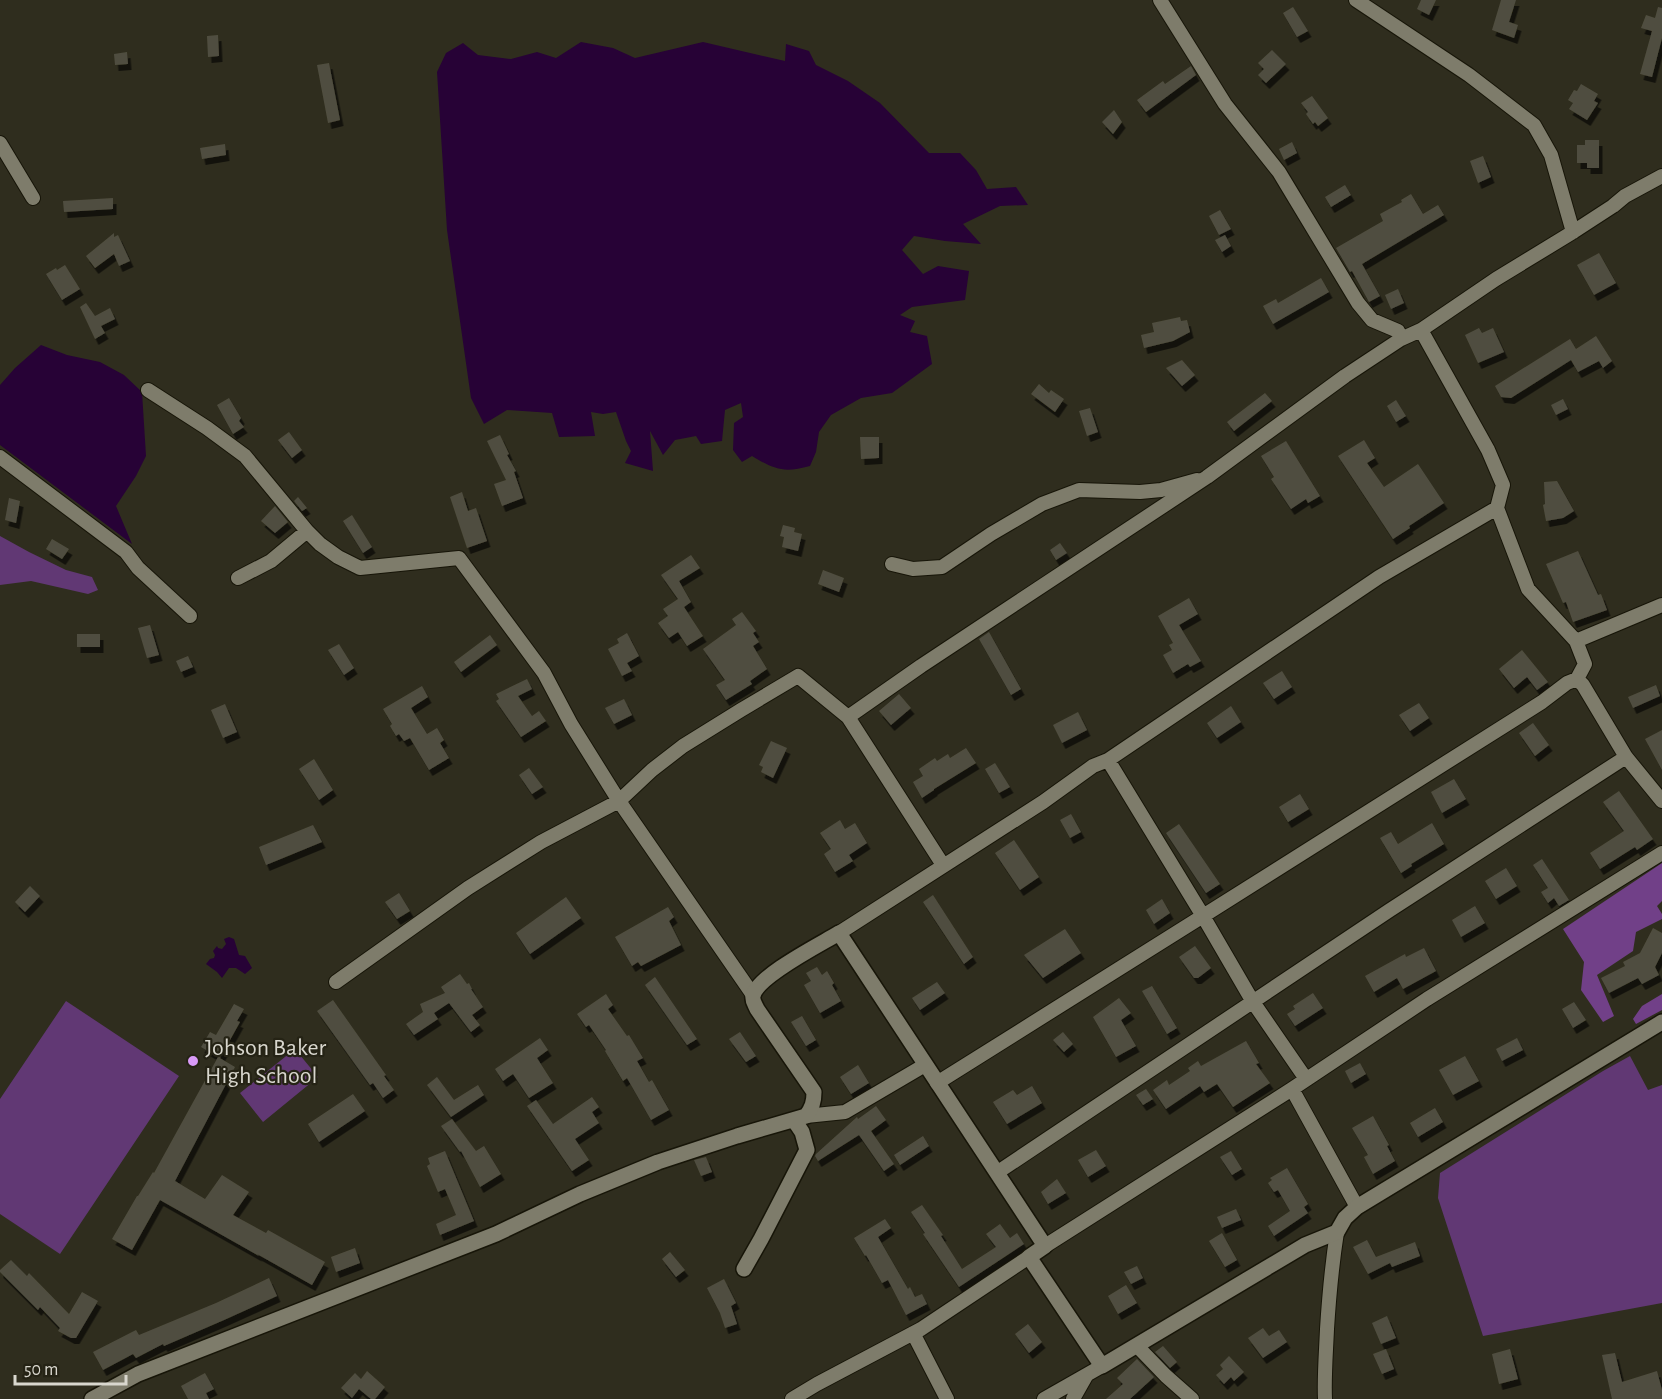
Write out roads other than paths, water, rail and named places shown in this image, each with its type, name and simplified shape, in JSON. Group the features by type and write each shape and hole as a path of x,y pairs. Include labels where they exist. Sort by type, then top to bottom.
{"street":[{"path":"1160,0 1225,104 1279,172 1358,303 1372,320 1398,331 1401,339"},
{"path":"1356,0 1469,75 1534,125 1551,155 1573,232"},
{"path":"0,143 33,198"},
{"path":"848,717 921,666 1208,477 1345,376 1401,339 1421,330 1625,196 1662,176"},
{"path":"937,1083 1542,702 1567,682 1577,679 1585,664 1576,641 1528,589 1497,508 1503,485 1488,450 1421,330"},
{"path":"148,390 245,456 307,531 338,557 360,568 459,558 544,673 571,724 619,801 753,995"},
{"path":"0,457 126,552 138,568 190,616"},
{"path":"892,564 913,569 942,567 1041,504 1079,490 1140,492 1161,490 1208,477"},
{"path":"800,1118 812,1108 814,1092 753,1002 753,995 759,985 771,974 1043,802 1093,766 1108,760 1379,577 1497,508"},
{"path":"238,578 271,561 307,531"},
{"path":"1576,641 1662,606"},
{"path":"336,982 477,882 541,842 619,801 652,770 683,746 798,676 848,717 943,865"},
{"path":"1577,679 1583,685 1626,757 1662,801"},
{"path":"998,1172 1400,904 1626,757"},
{"path":"1108,760 1253,1002 1306,1079"},
{"path":"792,1399 913,1333 1292,1089 1427,999 1662,853"},
{"path":"839,933 1045,1246"},
{"path":"1325,1399 1324,1380 1333,1256 1337,1232 1345,1218 1358,1206 1662,1022"},
{"path":"92,1399 150,1369 496,1234 580,1194 658,1162 800,1118 845,1112 925,1065"},
{"path":"1292,1089 1358,1206"},
{"path":"744,1269 807,1150 800,1118"},
{"path":"1044,1399 1305,1245 1337,1232"},
{"path":"1029,1257 1102,1366"},
{"path":"913,1333 947,1399"},
{"path":"1137,1346 1192,1399"},
{"path":"1073,1399 1087,1374"}],"place":[{"name":"Johson Baker High School","path":"193,1061"}]}
